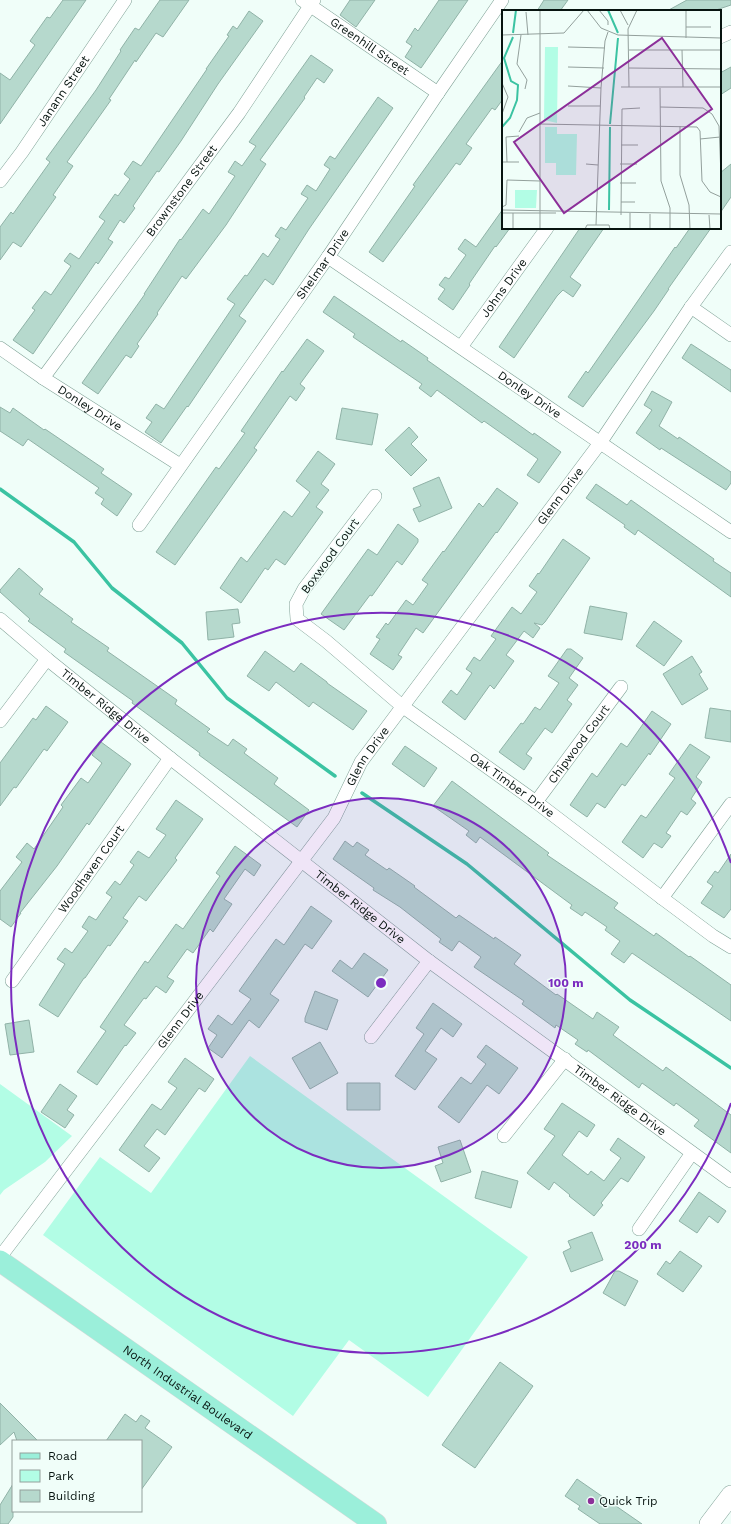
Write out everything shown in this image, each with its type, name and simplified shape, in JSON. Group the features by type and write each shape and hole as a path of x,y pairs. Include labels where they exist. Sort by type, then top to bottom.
{"main road":[{"name":"North Industrial Boulevard","path":"0,1261 376,1524"},
{"path":"709,1524 729,1503"}],"street":[{"name":"Janann Street","path":"0,181 22,152 125,0"},
{"name":"Shelmar Drive","path":"139,525 180,465 328,258 502,0"},
{"name":"Greenhill Street","path":"309,2 438,93"},
{"name":"Brownstone Street","path":"43,378 239,113 309,2"},
{"path":"721,37 731,32"},
{"name":"Johns Drive","path":"461,347 546,229"},
{"name":"Glenn Drive","path":"0,1257 334,818 361,762 600,443 691,307 731,252"},
{"name":"Donley Drive","path":"328,258 731,532"},
{"path":"691,307 731,334"},
{"name":"Donley Drive","path":"0,348 43,378 180,465"},
{"name":"Boxwood Court","path":"297,620 296,604 304,589 375,496"},
{"name":"Timber Ridge Drive","path":"0,619 47,659 170,758 429,961 731,1181"},
{"name":"Oak Timber Drive","path":"297,620 326,641 402,706 536,802 662,898 731,947"},
{"path":"0,720 47,659"},
{"name":"Chipwood Court","path":"536,802 621,687"},
{"name":"Woodhaven Court","path":"12,981 170,758"},
{"path":"662,898 731,804"},
{"path":"371,1037 429,961"},
{"path":"504,1136 565,1059"},
{"path":"639,1229 692,1153"}],"green space":[{"path":"250,1056 528,1257 428,1397 349,1340 293,1416 43,1235 100,1157 151,1193"},
{"path":"0,1084 72,1136 45,1162 4,1190 0,1195"}],"building":[{"path":"63,0 86,0 0,124 0,73 10,80 35,45 30,41 47,17 50,18"},
{"path":"160,0 189,0 163,37 156,33 136,62 135,60 109,99 111,100 67,162 73,166 53,195 56,197 21,247 13,242 0,260 0,227 11,212 13,214 50,162 46,159 96,90 135,28 139,30"},
{"path":"350,0 375,0 356,27 340,15"},
{"path":"439,0 468,0 421,68 405,57 412,46 406,42 415,28 418,31"},
{"path":"544,0 568,0 561,10 538,10"},
{"path":"687,0 731,0 731,5 716,10 669,10"},
{"path":"249,11 263,21 218,84 181,141 159,172 157,171 133,206 135,208 124,223 120,220 108,239 113,242 98,264 96,262 33,354 13,340 35,310 32,308 45,291 51,295 71,266 64,261 70,253 79,259 105,221 99,217 115,194 118,196 130,179 124,174 133,161 141,166 229,36 227,35 233,26 237,29"},
{"path":"311,55 333,70 324,83 317,78 304,97 305,98 260,160 266,164 226,225 186,279 182,276 137,344 139,346 131,358 126,355 98,394 82,383 145,294 180,239 181,240 203,209 209,214 235,176 228,172 235,161 242,166 256,146 249,142"},
{"path":"502,61 502,100 495,110 492,108 466,144 472,148 460,165 456,163 383,262 369,252 415,186 413,185"},
{"path":"731,67 731,88 721,94 721,72"},
{"path":"378,97 393,108 309,229 273,285 265,279 239,316 246,321 188,407 187,406 161,443 145,432 152,422 146,418 156,404 164,409 235,304 227,299 245,275 247,276 263,253 268,257 280,239 275,236 281,227 286,230 308,198 301,194 307,185 316,191 330,169 324,165 330,156 335,159"},
{"path":"731,164 731,197 721,212 721,172"},
{"path":"502,210 502,229 509,229 496,247 495,246 453,310 438,299 445,289 439,285 445,277 449,279 466,255 458,249 465,239 476,247"},
{"path":"579,229 603,229 570,277 581,285 573,297 563,290 557,296 514,358 499,347"},
{"path":"689,229 710,229 654,311 583,407 568,397 586,371 588,373 675,247 676,248"},
{"path":"334,296 401,342 402,340 428,358 427,360 533,435 534,433 561,452 539,483 527,475 538,459 484,421 482,423 437,390 431,397 419,388 422,384 353,337 355,334 323,312"},
{"path":"307,339 324,351 300,384 305,388 296,401 290,396 254,448 257,450 175,565 156,552 216,467 219,469 245,433 241,431 282,371 283,372"},
{"path":"691,344 731,370 731,392 682,358"},
{"path":"652,391 672,402 659,426 678,439 679,437 731,472 731,483 726,490 661,448 660,450 636,433 652,410 644,405"},
{"path":"0,407 10,413 13,408 44,430 45,429 104,469 101,473 132,494 117,516 101,504 104,499 95,493 99,488 28,439 23,446 0,431"},
{"path":"342,408 378,414 372,445 336,439"},
{"path":"409,427 418,437 411,444 427,460 411,476 385,450"},
{"path":"318,451 335,464 321,484 329,490 316,507 323,512 285,565 276,559 268,570 265,568 241,603 220,588 241,557 247,562 284,511 292,517 310,492 296,481"},
{"path":"439,477 452,508 419,522 413,509 421,506 413,488"},
{"path":"596,484 627,505 631,500 714,559 713,561 731,573 731,597 638,530 635,535 624,527 625,525 586,498"},
{"path":"497,488 518,503 423,633 416,628 398,655 402,657 393,670 370,654 380,639 376,637 386,623 388,625 406,600 413,605 428,584 422,580 479,503 483,507"},
{"path":"398,524 418,539 418,542 402,565 397,561 372,596 370,595 344,630 321,614 368,549 377,555"},
{"path":"563,539 590,558 545,622 542,625 534,623 540,628 533,638 524,631 506,655 514,661 494,689 490,685 465,720 442,702 451,690 457,695 472,673 466,669 474,657 480,661 496,639 491,636 512,607 521,614 537,592 529,586"},
{"path":"19,568 43,589 39,594 73,619 71,622 109,648 107,651 177,700 175,704 210,729 207,732 228,746 233,739 247,749 244,753 278,778 274,784 309,810 297,827 199,755 200,753 132,703 133,701 64,652 66,649 28,621 30,619 0,592 0,590"},
{"path":"590,606 627,613 622,640 584,633"},
{"path":"238,609 240,623 232,624 234,637 208,640 206,612"},
{"path":"654,621 682,641 664,666 636,646"},
{"path":"567,649 571,649 583,658 569,678 578,685 567,700 572,704 552,733 545,728 526,754 532,758 524,770 499,752 521,723 523,724 535,707 540,710 559,683 548,676"},
{"path":"265,651 294,672 301,663 367,711 353,730 313,702 309,707 276,682 269,691 247,676"},
{"path":"692,656 702,672 699,674 708,689 682,705 663,674"},
{"path":"46,706 68,722 47,751 44,749 16,788 14,787 0,806 0,763 33,718 36,720"},
{"path":"710,708 731,711 731,742 705,738"},
{"path":"652,711 671,724 650,755 649,753 625,786 622,784 605,808 597,803 587,817 570,805 592,773 597,777 621,743 627,747"},
{"path":"101,742 131,764 89,825 87,823 11,927 0,919 0,891 22,862 16,857 27,843 34,849 63,807 61,805 81,778 88,783 102,763 92,755"},
{"path":"690,744 710,757 696,777 702,782 691,799 696,803 687,815 681,811 666,833 671,836 662,848 654,843 643,858 622,842 641,815 646,818 675,778 669,774"},
{"path":"405,746 437,768 424,787 392,764"},
{"path":"452,781 549,853 547,855 618,903 614,908 654,936 656,933 731,985 731,1021 632,953 624,963 611,954 620,941 605,930 607,927 585,912 582,916 570,908 572,905 480,837 476,843 466,835 469,831 433,806"},
{"path":"176,800 203,819 175,858 177,860 146,901 139,896 123,918 128,921 110,946 108,945 58,1017 39,1005 65,964 57,959 65,948 72,953 88,931 82,927 89,916 96,920 112,897 106,893 115,881 120,885 134,865 130,862 138,851 149,858 166,835 156,829"},
{"path":"345,841 353,847 357,842 369,850 365,855 387,870 389,868 415,886 414,887 456,918 459,915 521,955 514,964 556,995 557,994 593,1019 597,1012 619,1027 613,1035 663,1071 666,1067 731,1115 731,1153 694,1126 699,1120 676,1103 674,1106 642,1083 639,1088 588,1050 587,1052 575,1044 578,1040 556,1025 555,1028 522,1004 524,1001 474,967 481,957 459,941 452,951 439,942 441,939 400,907 373,890 374,888 333,859"},
{"path":"235,846 261,865 254,876 245,869 224,899 232,904 213,932 210,929 193,953 187,949 167,977 174,981 166,993 156,986 146,999 144,998 124,1025 136,1033 126,1046 125,1045 97,1085 77,1072 106,1031 100,1027 145,961 148,963 176,924 183,929 220,876 216,873"},
{"path":"731,854 731,909 724,918 701,903 713,886 707,882 715,871 718,873"},
{"path":"311,906 332,921 312,949 305,944 270,994 279,1000 259,1028 249,1020 222,1058 208,1048 217,1035 208,1029 218,1015 232,1025 251,999 239,991 276,939 284,945"},
{"path":"364,953 388,970 368,997 332,971 340,960 352,969"},
{"path":"315,991 338,1000 327,1030 305,1022 305,1018"},
{"path":"433,1003 462,1024 453,1037 441,1028 425,1051 437,1059 415,1090 395,1076 424,1034 416,1028"},
{"path":"29,1020 34,1052 10,1055 5,1024"},
{"path":"320,1042 338,1073 310,1089 292,1058"},
{"path":"486,1045 518,1068 499,1094 487,1085 459,1123 438,1107 461,1077 471,1084 486,1064 477,1057"},
{"path":"185,1058 214,1079 205,1092 199,1088 165,1135 157,1129 144,1146 160,1158 149,1172 119,1150 152,1104 161,1110 177,1088 168,1082"},
{"path":"347,1083 380,1083 380,1110 347,1110"},
{"path":"60,1084 77,1096 67,1110 74,1115 65,1128 41,1112"},
{"path":"562,1103 595,1125 587,1137 579,1131 562,1155 588,1175 591,1171 604,1181 621,1158 610,1150 618,1138 645,1157 628,1182 621,1178 601,1203 603,1205 594,1216 554,1182 549,1190 527,1173 555,1136 544,1129"},
{"path":"460,1140 471,1172 441,1182 435,1166 443,1163 438,1147"},
{"path":"482,1171 518,1181 511,1208 475,1198"},
{"path":"699,1192 726,1211 718,1223 709,1216 697,1233 679,1221"},
{"path":"592,1232 603,1260 571,1272 563,1252 571,1248 568,1241"},
{"path":"680,1251 702,1266 683,1292 657,1274 666,1261 670,1264"},
{"path":"615,1271 619,1271 638,1281 625,1306 603,1293"},
{"path":"500,1362 533,1386 475,1468 442,1445"},
{"path":"0,1403 37,1440 17,1440 14,1432 0,1445"},
{"path":"125,1414 136,1422 141,1415 150,1421 145,1428 172,1447 142,1489 142,1440 107,1440"},
{"name":"Quick Trip","path":"577,1479 642,1524 600,1524 578,1509 580,1506 565,1496"},
{"path":"12,1486 13,1517 8,1524 0,1524 0,1505"}],"waterway":[{"path":"0,489 74,542 112,588 182,643 227,698 335,776"},
{"path":"362,793 467,864 630,1000 731,1068"}],"place":[{"name":"Quick Trip","path":"591,1501"}]}
